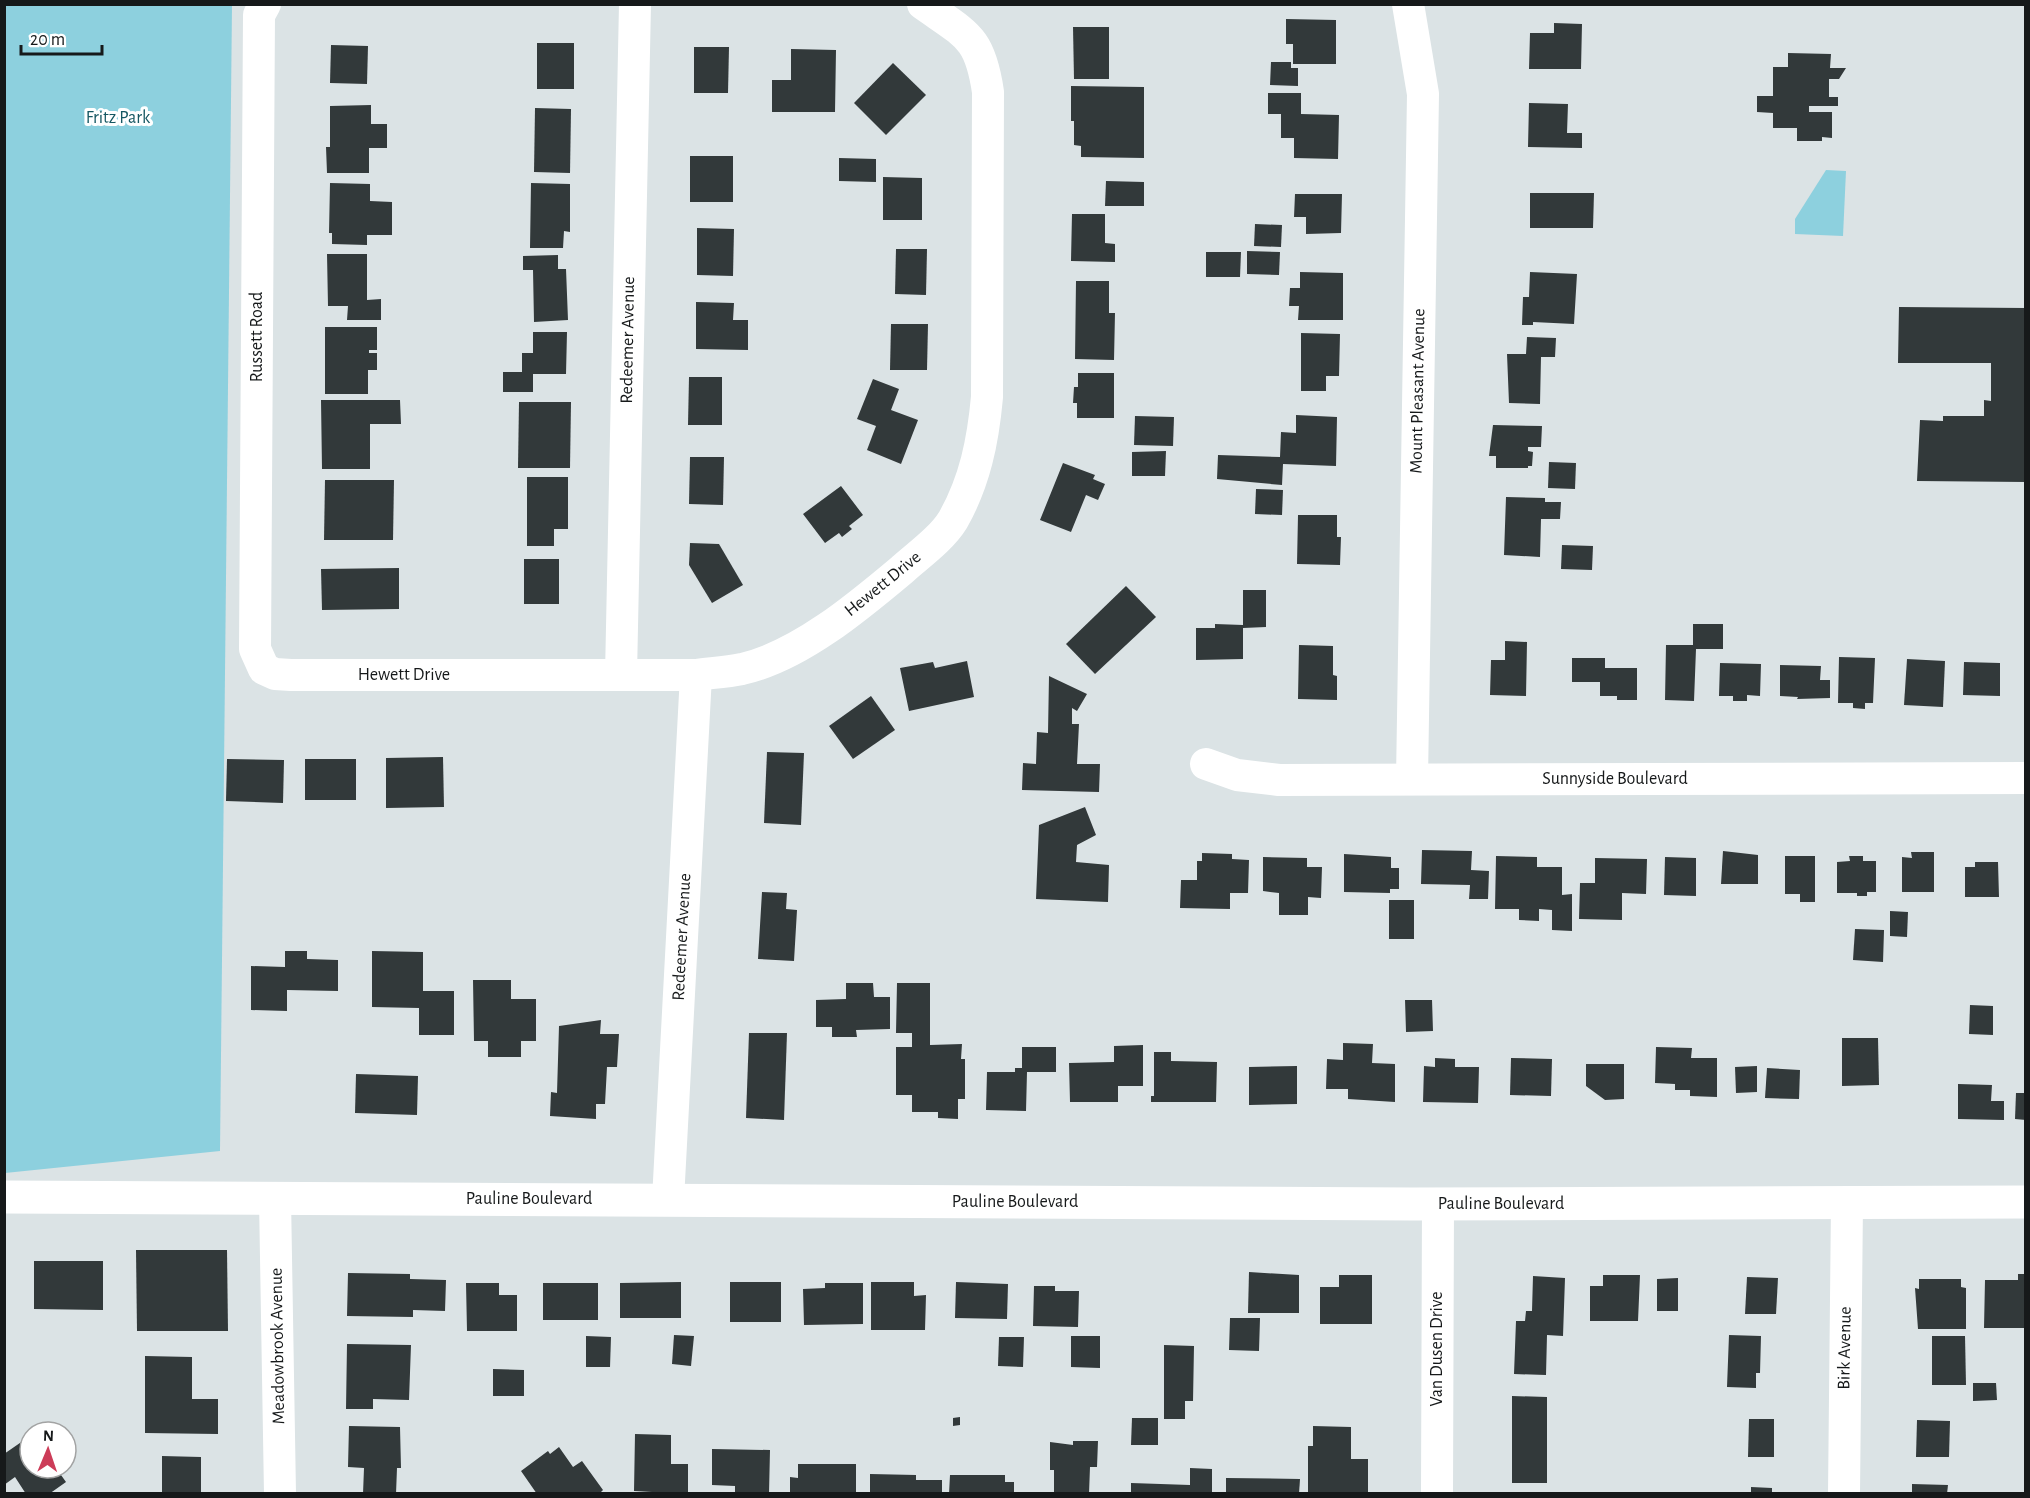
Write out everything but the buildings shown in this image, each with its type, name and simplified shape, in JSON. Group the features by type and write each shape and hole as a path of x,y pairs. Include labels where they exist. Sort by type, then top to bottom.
{"street":[{"name":"Russett Road","path":"264,669 256,655 255,614 259,15 265,4"},
{"name":"Redeemer Avenue","path":"621,675 635,4"},
{"name":"Hewett Drive","path":"264,669 275,674 291,675 696,675 743,669 791,649 852,612 930,546 952,521 971,480 982,444 987,397 988,92 984,60 968,35 923,4"},
{"name":"Mount Pleasant Avenue","path":"1408,4 1423,94 1412,779"},
{"name":"Redeemer Avenue","path":"668,1200 696,675"},
{"name":"Sunnyside Boulevard","path":"1206,764 1237,776 1279,780 2025,778"},
{"name":"Pauline Boulevard","path":"4,1197 1438,1204 2025,1202"},
{"name":"Meadowbrook Avenue","path":"275,1198 280,1494"},
{"name":"Birk Avenue","path":"1844,1494 1847,1202"},
{"name":"Van Dusen Drive","path":"1437,1494 1438,1204"}],"green space":[{"name":"Fritz Park","path":"4,5 232,5 220,1151 5,1173"},
{"path":"1826,170 1846,171 1843,236 1795,234 1795,219"}]}
